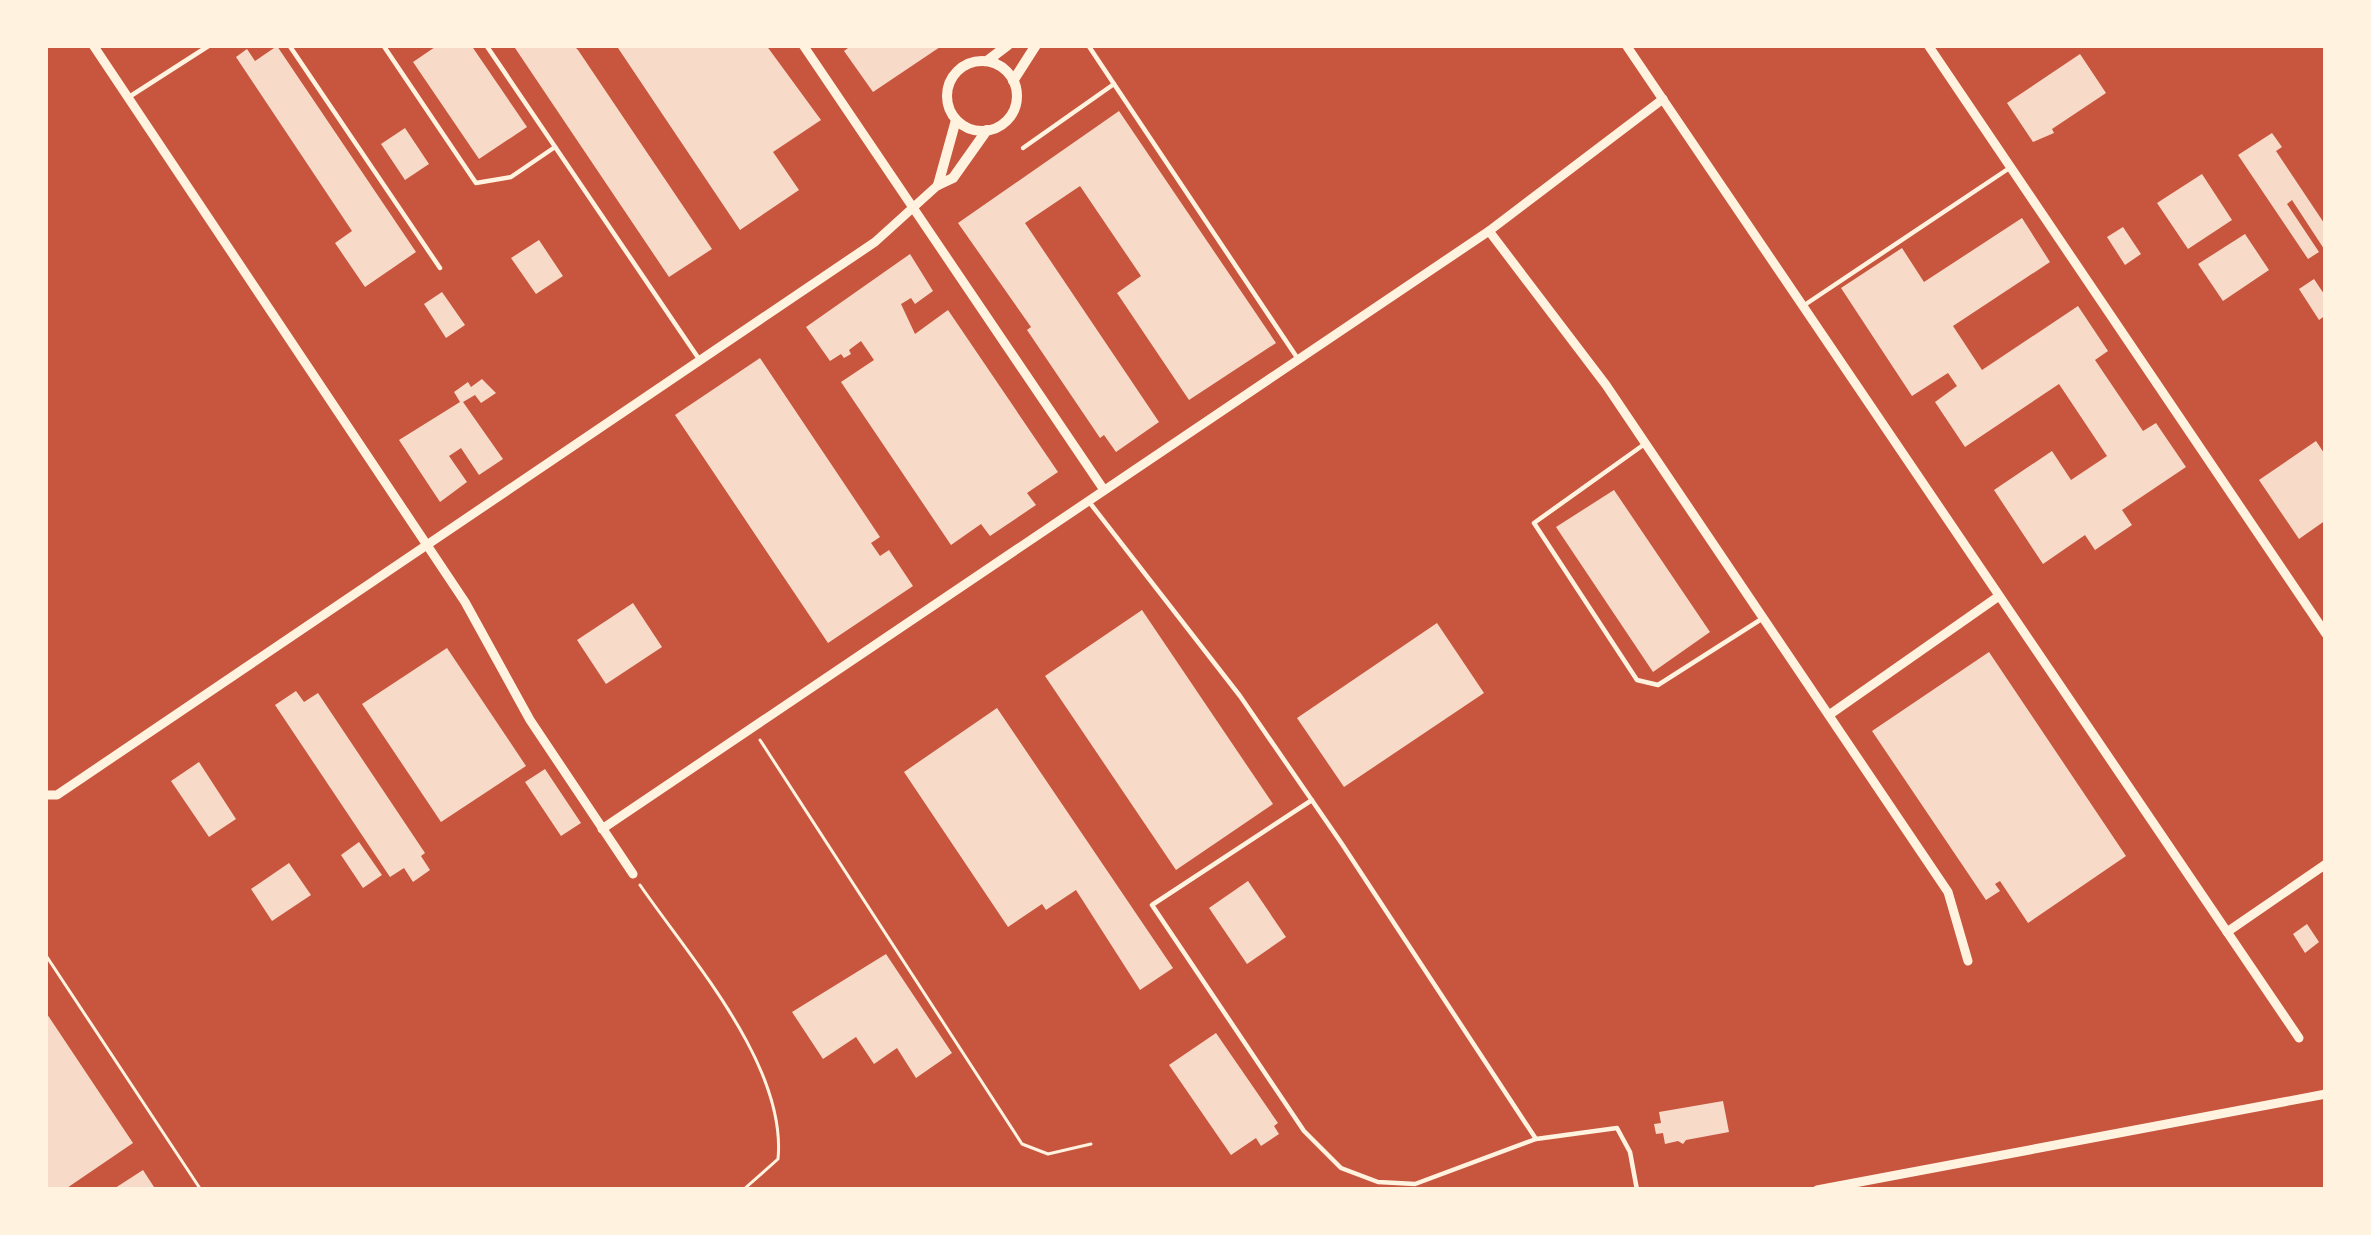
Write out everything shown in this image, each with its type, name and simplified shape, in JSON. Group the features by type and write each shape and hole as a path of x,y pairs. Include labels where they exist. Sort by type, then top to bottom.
{"street":[{"path":"93,45 478,622 530,721 633,874"},
{"path":"803,45 1104,490"},
{"path":"987,61 1008,45"},
{"path":"1013,81 1036,45"},
{"path":"1626,45 2299,1038"},
{"path":"1928,45 2326,634"},
{"path":"987,61 1003,68 1013,81 1017,93 1012,112 1004,123 987,130 967,128 948,105 951,80 970,63 987,61"},
{"path":"602,829 1489,231 1663,99"},
{"path":"938,184 956,120"},
{"path":"45,795 57,795 890,232 938,184 953,178 987,130"},
{"path":"1489,231 1646,443 1948,892 1968,961"},
{"path":"1829,715 1999,596"},
{"path":"2227,932 2326,864"},
{"path":"1817,1190 2326,1094"}],"lane":[{"path":"128,98 210,45"},
{"path":"289,45 440,268"},
{"path":"382,45 476,183 511,176 555,147"},
{"path":"486,45 699,359"},
{"path":"1088,45 1298,359"},
{"path":"1023,148 1114,85"},
{"path":"1803,306 2010,167"},
{"path":"1646,443 1534,523 1637,680 1658,685 1763,618"},
{"path":"1088,501 1169,601 1312,800 1536,1138"},
{"path":"1312,800 1152,905 1304,1131 1341,1168 1378,1182 1415,1184 1536,1138 1617,1128 1630,1152 1637,1190"}],"path":[{"path":"752,728 1022,1144 1048,1154 1091,1144"},
{"path":"633,874 758,1062 781,1134 778,1159 743,1190"},
{"path":"45,954 201,1190"}],"building":[{"path":"438,45 471,45 527,127 479,159 413,62"},
{"path":"513,45 573,45 578,50 712,249 669,277"},
{"path":"616,45 766,45 821,120 773,152 799,190 740,230"},
{"path":"852,45 943,45 873,92 844,51"},
{"path":"277,46 416,252 365,287 335,243 352,231 236,57 247,49 255,61"},
{"path":"2080,54 2106,93 2052,129 2054,133 2033,142 2007,103"},
{"path":"1119,111 1276,343 1189,400 1117,293 1141,276 1080,186 1025,223 1159,422 1116,452 1104,435 1100,438 958,223"},
{"path":"405,128 429,164 405,180 381,144"},
{"path":"2272,133 2282,147 2276,151 2326,226 2326,252 2292,200 2287,204 2319,252 2308,259 2238,155"},
{"path":"2202,174 2232,220 2188,249 2157,203"},
{"path":"2022,218 2050,262 1953,326 1982,370 2078,306 2108,351 2095,360 2143,431 2156,423 2186,467 2122,510 2132,525 2095,550 2085,535 2043,564 1994,490 2052,451 2071,480 2107,456 2059,384 1965,447 1935,402 1957,386 1948,373 1912,396 1841,288 1902,248 1924,282"},
{"path":"2123,227 2141,254 2125,265 2107,237"},
{"path":"2245,234 2269,270 2223,301 2198,264"},
{"path":"539,240 563,276 536,294 511,258"},
{"path":"910,254 933,291 915,304 911,298 901,304 915,334 948,310 1058,472 1027,493 1036,505 990,536 981,524 951,545 841,382 874,360 861,341 849,350 851,354 830,361 806,327"},
{"path":"2314,279 2326,297 2326,315 2319,320 2299,289"},
{"path":"442,292 465,325 446,338 424,304"},
{"path":"760,358 880,537 871,543 880,556 889,550 913,586 828,643 675,415"},
{"path":"482,379 496,393 481,403 475,395 463,402 503,459 479,475 461,448 449,456 467,482 440,502 399,440 460,402 454,392"},
{"path":"2316,441 2326,456 2326,520 2299,539 2259,480"},
{"path":"1614,490 1710,632 1653,672 1556,527"},
{"path":"633,603 662,647 606,684 577,640"},
{"path":"1142,610 1273,804 1176,870 1045,676"},
{"path":"1437,623 1484,693 1344,787 1297,718"},
{"path":"447,648 526,766 441,822 362,704"},
{"path":"1989,652 2126,856 2028,923 2000,881 1995,884 2000,891 1986,900 1872,731"},
{"path":"296,691 304,702 318,693 425,853 421,856 430,870 413,882 404,868 390,877 275,705"},
{"path":"997,708 1173,968 1140,990 1076,890 1046,910 1042,904 1008,927 904,772"},
{"path":"199,762 236,819 209,837 171,781"},
{"path":"545,769 581,823 561,836 525,782"},
{"path":"359,842 382,875 363,888 341,855"},
{"path":"289,863 311,895 272,921 251,889"},
{"path":"1248,881 1286,937 1247,964 1209,908"},
{"path":"2307,924 2319,942 2305,953 2293,934"},
{"path":"886,954 952,1053 916,1078 897,1048 874,1064 856,1037 823,1059 792,1012"},
{"path":"45,1011 133,1143 64,1190 45,1190"},
{"path":"1216,1033 1278,1123 1274,1126 1279,1134 1261,1146 1256,1138 1231,1155 1169,1065"},
{"path":"1723,1101 1729,1132 1683,1144 1665,1144 1663,1133 1656,1134 1659,1112"},
{"path":"143,1170 154,1187 112,1190"}]}
